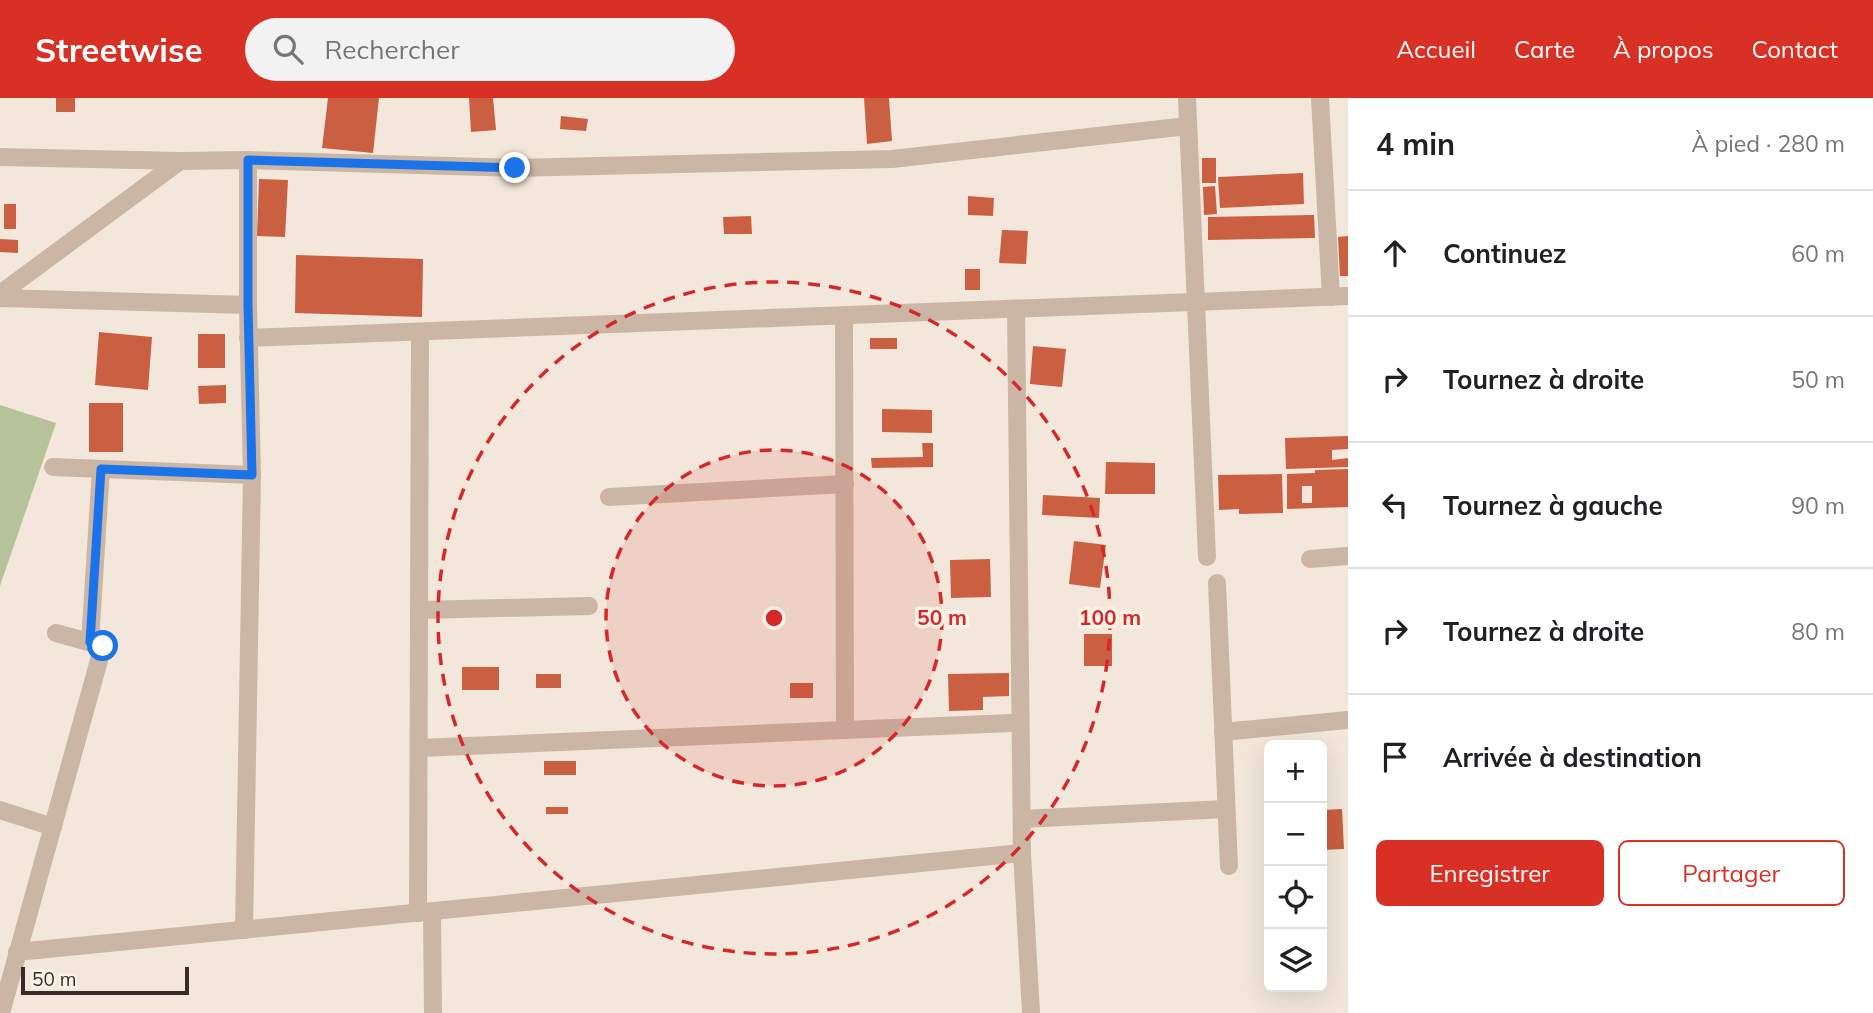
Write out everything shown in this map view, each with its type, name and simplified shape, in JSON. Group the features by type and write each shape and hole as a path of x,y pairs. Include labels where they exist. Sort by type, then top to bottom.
{"street":[{"path":"1187,98 1207,557"},
{"path":"248,338 1339,296 1320,98"},
{"path":"0,157 248,160 515,168 892,159 1188,126"},
{"path":"244,930 252,475 248,338 248,160"},
{"path":"0,296 180,161"},
{"path":"0,296 248,305"},
{"path":"1016,309 1022,853 1031,1013"},
{"path":"844,316 845,730"},
{"path":"421,333 419,748 425,912 433,1013"},
{"path":"53,467 252,475"},
{"path":"90,642 101,469"},
{"path":"610,497 845,484"},
{"path":"1310,559 1348,556"},
{"path":"1217,583 1229,866"},
{"path":"419,610 589,606"},
{"path":"1,1013 103,646 56,633"},
{"path":"1223,732 1348,720"},
{"path":"419,748 1011,723"},
{"path":"1022,819 1226,809"},
{"path":"0,810 53,827"},
{"path":"17,952 1022,853"}],"green space":[{"path":"0,405 56,423 0,586"}],"building":[{"path":"56,98 75,98 75,112 56,112"},
{"path":"328,98 379,98 373,153 322,148"},
{"path":"469,98 493,98 496,130 471,132"},
{"path":"864,98 889,98 892,141 867,144"},
{"path":"561,116 588,119 586,131 560,129"},
{"path":"1202,158 1216,158 1216,183 1202,183"},
{"path":"1303,173 1304,204 1220,208 1218,177"},
{"path":"259,179 288,180 285,237 257,236"},
{"path":"1215,186 1217,214 1204,215 1203,187"},
{"path":"968,196 994,198 993,216 968,215"},
{"path":"4,204 16,204 16,229 4,229"},
{"path":"1314,215 1315,238 1208,240 1208,217"},
{"path":"751,216 752,234 724,234 723,217"},
{"path":"1002,230 1028,231 1026,264 999,263"},
{"path":"1348,236 1348,276 1340,276 1338,237"},
{"path":"0,239 18,240 18,253 0,252"},
{"path":"296,255 423,259 422,317 295,313"},
{"path":"965,269 980,269 980,290 965,290"},
{"path":"99,332 152,337 148,390 95,385"},
{"path":"198,334 225,334 225,368 198,368"},
{"path":"870,338 897,338 897,349 870,349"},
{"path":"1033,346 1066,349 1062,387 1030,384"},
{"path":"226,385 226,403 199,404 198,386"},
{"path":"89,403 123,403 123,452 89,452"},
{"path":"882,409 932,410 932,433 882,432"},
{"path":"1348,436 1348,449 1332,450 1332,460 1348,458 1348,467 1286,469 1285,438"},
{"path":"922,443 933,443 933,467 872,468 871,458 923,457"},
{"path":"1106,462 1155,463 1155,494 1105,494"},
{"path":"1348,469 1348,507 1287,509 1287,474 1315,473 1315,470","holes":["1302,486 1312,486 1312,503 1302,503"]},
{"path":"1282,474 1283,513 1239,514 1239,509 1219,510 1218,475"},
{"path":"1043,495 1100,498 1099,518 1042,515"},
{"path":"1074,541 1106,545 1100,588 1069,584"},
{"path":"990,559 991,597 951,598 950,560"},
{"path":"1084,634 1112,634 1112,666 1084,666"},
{"path":"462,667 499,667 499,690 462,690"},
{"path":"1009,673 1009,696 983,697 983,710 949,711 948,674"},
{"path":"536,674 561,674 561,688 536,688"},
{"path":"790,683 813,683 813,698 790,698"},
{"path":"544,761 576,761 576,775 544,775"},
{"path":"546,807 568,807 568,814 546,814"},
{"path":"1342,809 1344,849 1327,850 1327,810"}],"route":[{"path":"103,646 90,642 101,469 252,475 248,160 515,168"}]}
